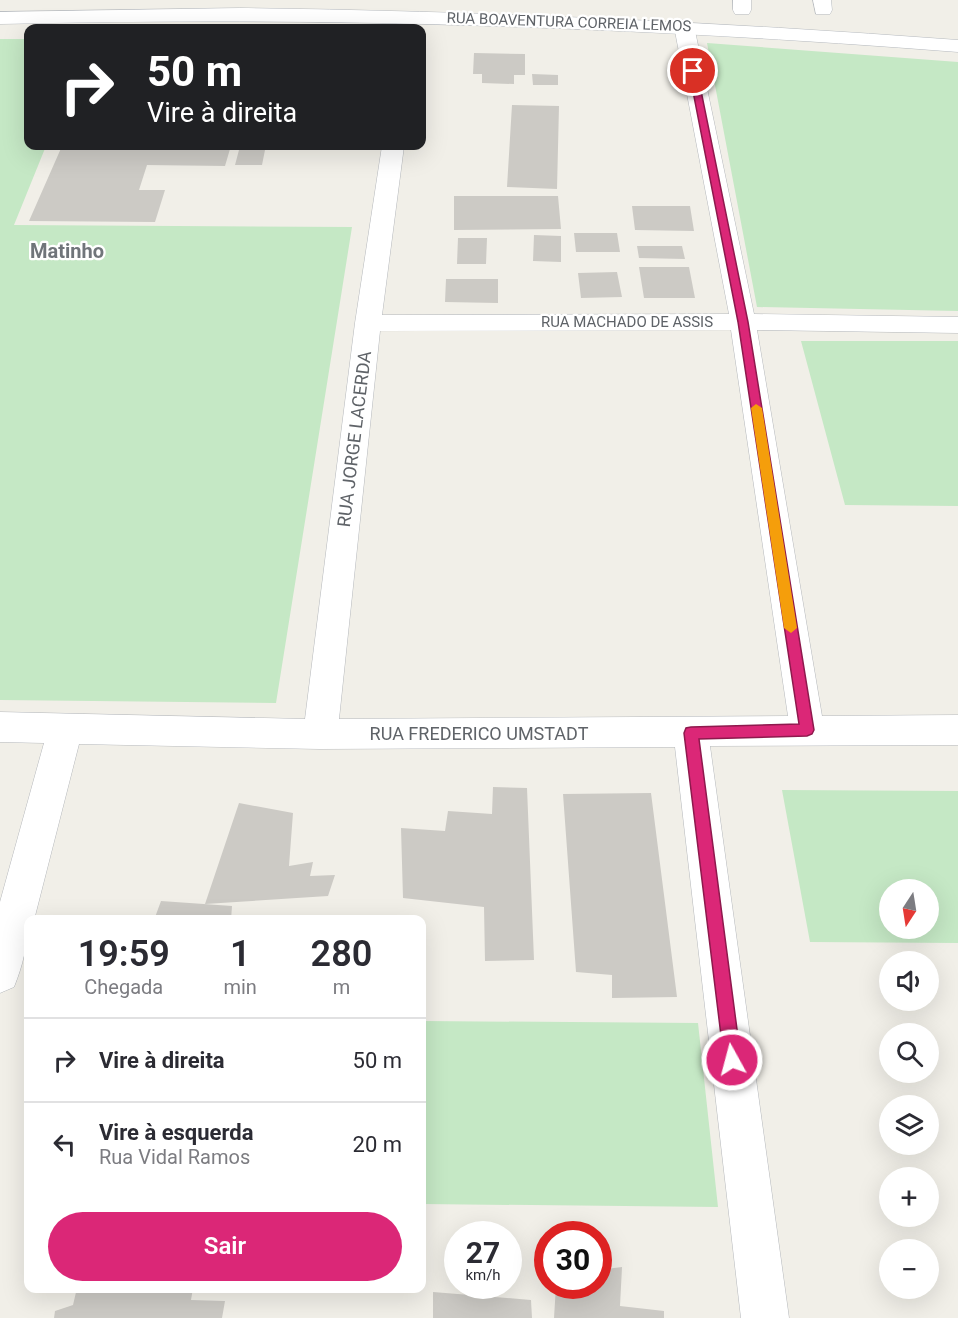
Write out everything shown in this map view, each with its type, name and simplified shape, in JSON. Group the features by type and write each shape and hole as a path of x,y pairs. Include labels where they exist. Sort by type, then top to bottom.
{"street":[{"path":"714,28 742,5 770,32"},
{"path":"797,34 823,5 870,39"},
{"name":"RUA BOAVENTURA CORREIA LEMOS","path":"0,18 291,14 410,22 684,26 958,46"},
{"path":"684,26 743,322 807,730"},
{"name":"RUA JORGE LACERDA","path":"320,734 368,322 392,150"},
{"name":"RUA MACHADO DE ASSIS","path":"368,322 743,322 958,325"},
{"name":"RUA FREDERICO UMSTADT","path":"0,727 320,734 958,730"},
{"path":"0,973 66,727"},
{"path":"691,733 765,1318"}],"green space":[{"path":"0,39 24,39 24,150 44,150 14,225 352,227 276,703 0,700"},
{"path":"707,43 958,62 958,311 757,307"},
{"path":"801,341 958,341 958,506 845,505"},
{"path":"782,790 958,791 958,943 810,942"},
{"path":"426,1021 698,1023 718,1207 426,1204"}],"building":[{"path":"474,53 525,54 525,75 514,75 514,84 482,83 482,74 473,74"},
{"path":"532,74 558,75 558,85 533,85"},
{"path":"512,105 559,106 557,189 507,187"},
{"path":"60,150 230,150 225,166 147,165 139,190 165,190 155,222 29,221"},
{"path":"239,150 265,150 262,165 235,165"},
{"path":"454,196 558,196 561,229 454,230"},
{"path":"632,206 690,206 694,231 635,230"},
{"path":"574,233 617,233 620,252 576,252"},
{"path":"534,235 561,236 561,262 533,261"},
{"path":"458,238 487,238 486,264 457,264"},
{"path":"637,246 682,246 685,259 639,258"},
{"path":"639,267 689,267 695,298 644,298"},
{"path":"617,272 622,297 581,298 578,273"},
{"path":"446,279 498,279 498,303 445,302"},
{"path":"493,787 527,788 534,960 485,961 484,907 403,898 401,828 445,831 448,811 492,814"},
{"path":"651,793 677,997 612,998 612,975 576,972 563,794"},
{"path":"239,803 293,813 289,866 313,862 310,876 335,875 328,896 205,904"},
{"path":"161,901 232,906 231,915 156,915"},
{"path":"622,1267 620,1306 664,1311 664,1318 554,1318 555,1299 612,1299 612,1268"},
{"path":"433,1292 444,1293 444,1299 531,1300 532,1318 433,1318"},
{"path":"76,1293 192,1293 191,1300 225,1301 222,1318 54,1318 55,1311 73,1305"}],"slow traffic":[{"path":"756,408 791,628"}],"district":[{"name":"Matinho","path":"67,251"}],"route":[{"path":"693,71 743,322 807,730 691,733 732,1060"}]}
